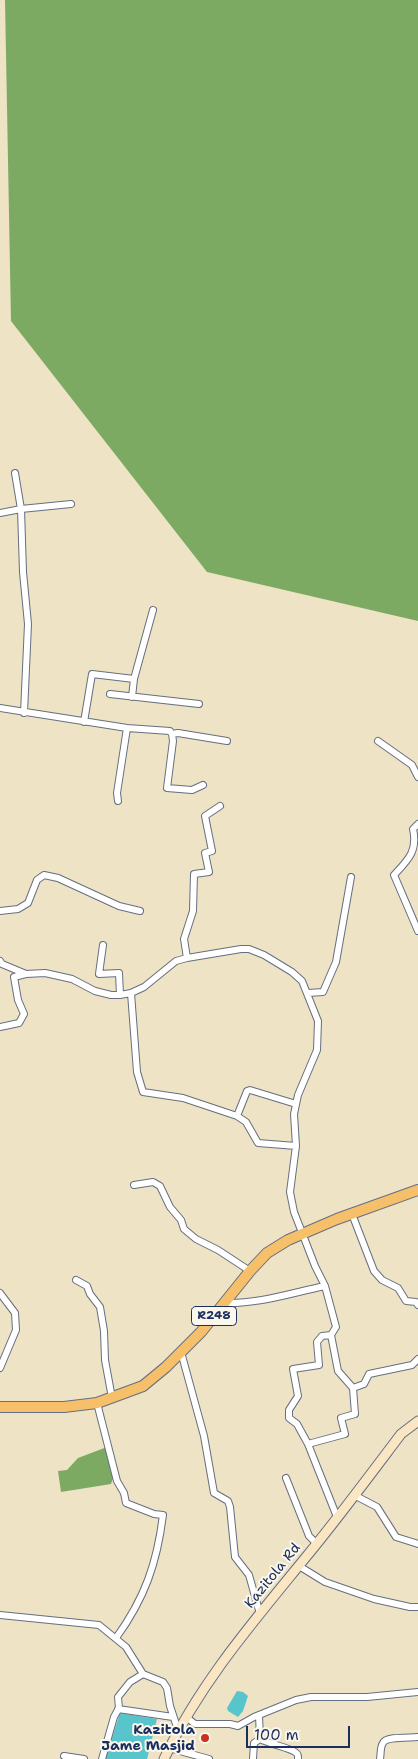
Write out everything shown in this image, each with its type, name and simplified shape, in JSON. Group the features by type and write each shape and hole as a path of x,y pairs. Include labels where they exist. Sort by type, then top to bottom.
{"main road":[{"name":"R248","path":"0,1407 64,1407 97,1403 143,1386 166,1367 201,1332 250,1271 267,1253 302,1234 418,1190"},
{"name":"Kazitola Rd","path":"164,1759 178,1730 222,1661 317,1544 401,1434 418,1421"}],"street":[{"path":"15,473 21,509 23,572 28,624 24,713"},
{"path":"0,513 71,504"},
{"path":"132,697 134,679 153,610"},
{"path":"84,722 92,674 134,679"},
{"path":"110,694 199,704"},
{"path":"0,708 84,722 170,731 172,734 178,733 227,741"},
{"path":"118,801 117,793 127,728"},
{"path":"172,734 173,741 167,788 192,790 203,785"},
{"path":"378,742 412,765 418,777"},
{"path":"187,958 184,940 193,911 194,874 209,872 205,853 212,850 205,816 220,806"},
{"path":"418,824 413,829 417,840 412,856 394,875 418,931"},
{"path":"0,911 18,909 28,903 37,880 44,874 58,878 119,906 140,911"},
{"path":"308,993 323,992 336,962 351,877"},
{"path":"102,945 99,974 119,974 120,995"},
{"path":"0,1027 19,1023 24,1014 18,1000 14,977 26,974 45,973 63,977 81,982 95,990 111,995 120,995 131,993 144,987 176,961 249,949 264,955 292,972 302,981 318,1021 317,1050 294,1114 296,1146 290,1192 294,1212 302,1234 325,1286 336,1327 330,1335 322,1336 317,1342 319,1364 293,1369 298,1396 289,1410 289,1418 297,1424 308,1444 337,1517"},
{"path":"0,961 2,964 26,974"},
{"path":"131,993 137,1072 143,1092 183,1098 237,1116 246,1122 258,1143 296,1146"},
{"path":"237,1116 247,1091 250,1090 296,1104"},
{"path":"134,1185 153,1182 160,1186 170,1207 181,1220 184,1229 196,1239 218,1250 250,1271"},
{"path":"352,1214 378,1277 398,1288 406,1301 416,1302 418,1305"},
{"path":"76,1280 87,1286 90,1294 100,1307 104,1331 105,1360 112,1398"},
{"path":"224,1303 242,1304 325,1286"},
{"path":"0,1293 15,1312 16,1330 0,1368"},
{"path":"308,1444 345,1434 341,1418 356,1414 352,1388 338,1372 330,1335"},
{"path":"181,1352 204,1436 214,1493 228,1501 235,1557 249,1575 260,1614"},
{"path":"352,1388 364,1384 369,1374 412,1365 418,1359"},
{"path":"97,1403 118,1481 124,1493 126,1503 154,1514 163,1515 154,1565 132,1617 116,1638"},
{"path":"286,1478 309,1536 317,1544"},
{"path":"354,1495 377,1507 396,1538 418,1544"},
{"path":"299,1566 325,1582 374,1599 418,1607"},
{"path":"0,1615 99,1625 132,1654 143,1674 163,1682 167,1688 173,1717 178,1730"},
{"path":"102,1759 118,1709 117,1700 120,1693 130,1682 143,1674"},
{"path":"186,1718 195,1724 230,1724 238,1726 296,1700 310,1697 367,1697 418,1692"},
{"path":"118,1709 173,1717"},
{"path":"259,1715 260,1739"},
{"path":"380,1759 384,1740 418,1737"},
{"path":"253,1759 254,1743 260,1739"},
{"path":"260,1739 269,1744 293,1750 297,1754 298,1759"},
{"path":"169,1748 209,1759"},
{"path":"64,1756 84,1759"}],"green space":[{"path":"5,0 418,0 418,621 207,572 11,321"},
{"path":"107,1447 113,1478 111,1484 61,1492 58,1471 67,1470 78,1458"}],"water":[{"path":"237,1691 243,1692 248,1696 243,1711 238,1717 228,1711 227,1708"},
{"path":"120,1713 157,1719 147,1759 105,1759"}],"place":[{"name":"Kazitola Jame Masjid","path":"205,1738"}]}
